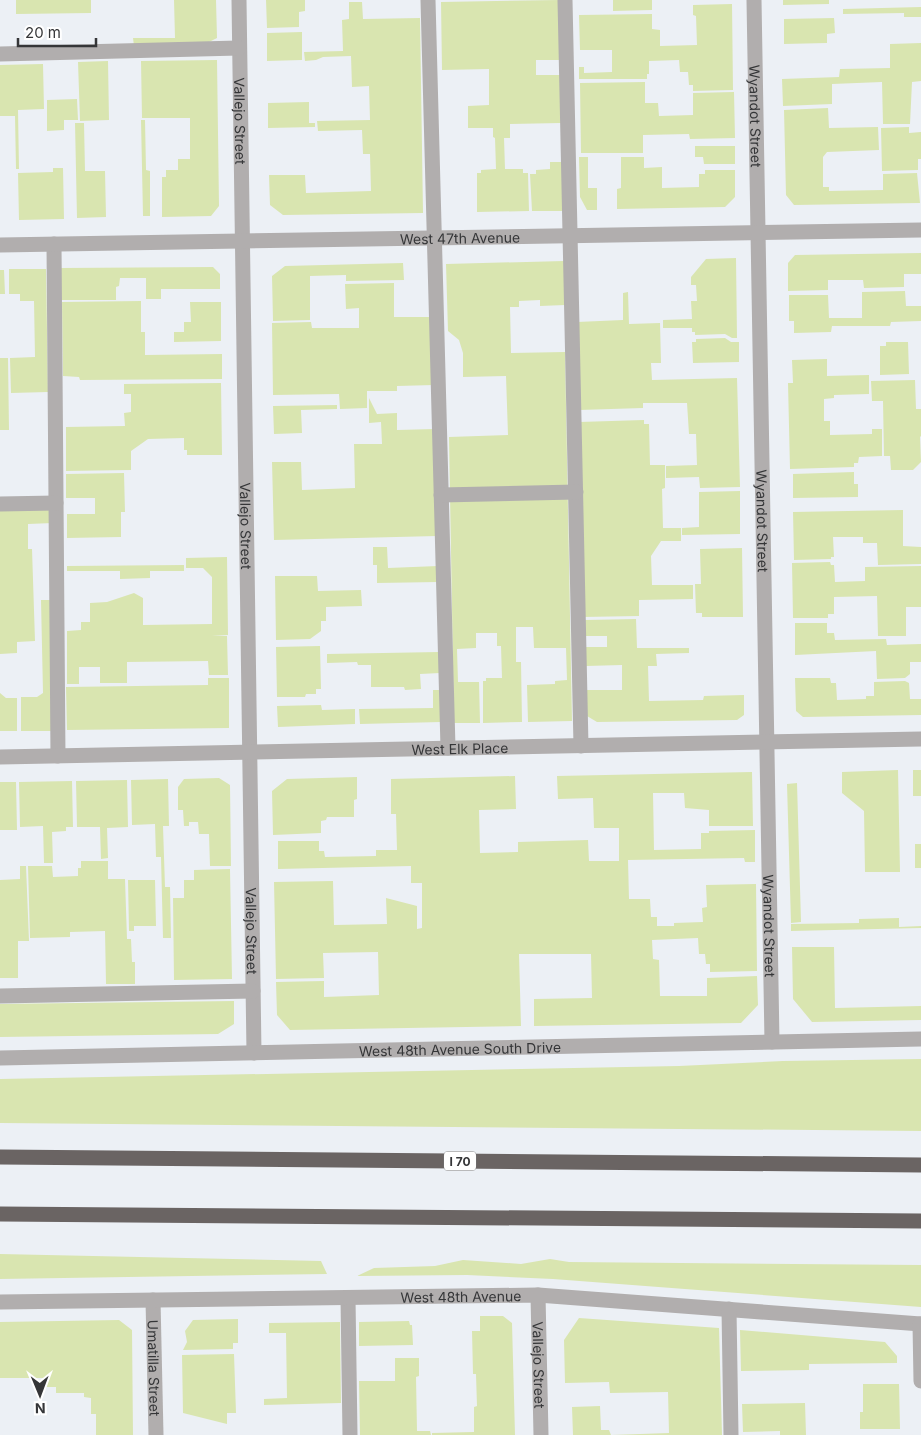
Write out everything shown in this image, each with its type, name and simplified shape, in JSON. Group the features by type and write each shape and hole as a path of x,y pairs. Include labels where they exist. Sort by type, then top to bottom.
{"highway":[{"name":"I 70","path":"0,1157 921,1164"},
{"path":"0,1214 921,1221"}],"street":[{"name":"Vallejo Street","path":"238,0 254,1053"},
{"path":"428,0 448,748"},
{"path":"565,0 581,746"},
{"name":"Wyandot Street","path":"754,0 772,1042"},
{"path":"0,54 239,48"},
{"name":"West 47th Avenue","path":"0,245 921,230"},
{"path":"54,244 58,756"},
{"path":"441,495 576,492"},
{"path":"0,504 56,503"},
{"name":"West Elk Place","path":"0,757 921,739"},
{"path":"0,996 254,992"},
{"name":"West 48th Avenue South Drive","path":"0,1058 921,1039"},
{"name":"Vallejo Street","path":"538,1295 540,1435"},
{"name":"West 48th Avenue","path":"0,1302 538,1295 920,1324"},
{"path":"348,1298 350,1435"},
{"name":"Umatilla Street","path":"153,1300 156,1435"},
{"path":"729,1309 731,1435"},
{"path":"920,1324 921,1381"}],"green space":[{"path":"16,0 91,0 91,13 16,14"},
{"path":"174,0 216,0 217,38 205,44 134,46 133,38 175,38"},
{"path":"266,0 305,0 305,11 299,12 299,27 267,28"},
{"path":"559,0 560,60 536,60 536,75 560,75 561,123 510,124 510,138 504,138 505,169 523,169 523,173 528,173 529,211 477,212 477,173 481,173 481,170 496,169 495,138 493,137 493,128 468,128 468,106 489,105 489,69 442,70 441,2"},
{"path":"613,0 652,0 652,10 613,11"},
{"path":"783,0 829,0 829,4 783,5"},
{"path":"349,2 362,2 363,19 420,18 423,213 283,215 270,205 269,175 305,175 306,193 371,191 370,154 363,154 362,130 318,131 317,121 370,120 369,86 352,87 351,56 323,57 305,61 304,52 343,51 342,20 349,19"},
{"path":"732,4 733,90 693,91 693,85 689,85 688,72 680,72 679,60 649,61 647,79 579,79 579,67 584,67 584,73 612,72 612,50 580,50 579,15 652,14 652,29 660,30 660,46 697,45 696,16 693,15 693,5"},
{"path":"921,7 921,17 904,17 904,13 843,14 843,9"},
{"path":"834,18 835,33 827,34 827,43 784,44 784,19"},
{"path":"302,32 302,60 267,61 267,33"},
{"path":"921,43 921,81 912,82 910,124 883,124 882,82 832,84 832,104 783,106 782,79 839,77 840,69 890,68 890,44"},
{"path":"217,60 219,206 211,216 162,217 162,177 166,177 166,170 178,170 178,159 190,159 190,118 142,118 141,61"},
{"path":"108,61 109,120 80,121 78,62"},
{"path":"43,64 44,109 18,110 19,169 16,169 15,116 0,116 0,65"},
{"path":"645,82 645,103 658,103 659,116 693,115 693,93 734,92 735,138 690,139 689,134 643,135 643,153 581,153 580,83"},
{"path":"77,99 78,120 64,120 64,130 47,131 47,100"},
{"path":"309,102 309,123 315,123 315,127 268,128 268,103"},
{"path":"828,108 829,128 878,127 879,150 827,152 823,157 823,187 829,187 829,191 883,190 883,174 917,173 920,203 794,205 786,195 784,110"},
{"path":"141,120 145,120 146,170 150,171 150,216 143,216"},
{"path":"75,123 84,123 85,171 105,171 106,217 77,218"},
{"path":"909,127 909,133 921,132 921,159 918,159 918,170 882,171 881,128"},
{"path":"695,146 735,146 735,164 704,164 703,157 695,157"},
{"path":"579,157 588,157 588,188 597,188 597,210 587,210 580,197"},
{"path":"621,157 644,157 644,168 662,167 662,188 699,187 699,174 705,174 705,170 735,170 735,197 725,207 617,209 617,189 621,188"},
{"path":"550,162 562,162 563,211 532,211 530,174 536,174 536,170 550,169"},
{"path":"53,168 63,168 64,219 19,220 18,173 53,172"},
{"path":"921,253 921,274 904,274 904,287 864,288 863,280 828,280 828,290 788,291 788,263 795,255"},
{"path":"736,258 737,338 732,338 725,334 695,335 695,332 692,332 692,328 663,328 663,320 692,319 691,301 697,301 696,285 691,285 691,277 706,259"},
{"path":"564,261 565,305 540,306 540,300 519,301 519,307 510,307 511,353 565,352 572,721 528,722 527,685 555,684 555,681 567,680 566,648 534,648 533,627 516,627 516,662 521,662 522,722 483,723 483,681 486,681 486,678 502,678 501,646 497,646 497,633 476,633 476,648 457,649 458,682 479,682 480,723 454,723 449,437 508,435 506,376 463,377 463,353 459,340 448,331 446,264"},
{"path":"403,263 404,280 346,281 346,275 310,276 310,320 273,321 272,276 285,266"},
{"path":"213,267 220,274 220,289 161,289 161,299 146,299 146,278 120,278 119,286 116,287 116,300 61,300 61,268"},
{"path":"9,269 46,269 48,392 11,393 10,358 35,357 34,301 20,301 20,294 9,294"},
{"path":"0,270 4,270 5,294 0,294"},
{"path":"394,283 394,317 433,317 434,385 397,386 397,391 367,391 367,408 340,409 339,394 273,395 272,323 311,322 312,328 359,328 359,308 346,309 345,284"},
{"path":"905,291 906,306 921,306 921,321 891,322 890,326 832,326 831,332 794,333 794,321 789,321 789,295 828,295 829,318 862,318 862,292"},
{"path":"628,292 629,324 660,323 661,363 651,363 652,380 737,378 740,487 700,488 699,477 666,478 666,466 697,465 696,434 689,434 687,403 643,403 643,408 579,410 577,322 623,320 623,293"},
{"path":"141,301 141,332 145,332 145,355 222,354 222,379 80,380 79,377 63,376 62,302"},
{"path":"190,302 221,302 221,341 174,342 174,332 184,332 184,322 191,322"},
{"path":"725,338 731,342 739,342 739,362 693,363 692,342 696,342 696,339"},
{"path":"886,342 908,342 909,374 880,375 880,346 886,346"},
{"path":"0,358 8,358 9,430 0,430"},
{"path":"827,359 827,376 869,375 869,394 834,395 834,398 824,399 824,421 830,421 830,435 872,434 872,429 882,429 882,456 859,457 858,463 854,463 854,467 790,469 788,383 793,383 792,360"},
{"path":"915,380 916,409 921,409 921,462 913,470 891,470 890,456 884,456 883,401 872,401 871,381"},
{"path":"221,383 222,455 187,455 187,450 184,450 184,438 148,439 131,451 131,470 66,471 66,427 125,426 124,413 131,412 131,394 124,394 124,384"},
{"path":"369,398 377,414 397,413 397,430 435,429 437,536 274,540 272,462 301,462 302,490 355,488 354,444 382,444 381,422 369,423"},
{"path":"337,405 337,409 301,410 302,433 274,434 273,406"},
{"path":"644,420 644,424 649,424 650,465 665,465 665,488 662,489 663,528 681,528 681,541 661,541 651,556 652,585 693,585 693,599 639,600 639,616 582,617 579,422"},
{"path":"854,472 854,484 858,484 858,497 793,498 793,474"},
{"path":"124,473 125,512 121,512 121,537 67,538 67,514 95,514 95,498 66,498 66,474"},
{"path":"740,491 740,534 682,535 682,528 699,527 699,492"},
{"path":"53,507 53,523 28,524 28,549 32,549 35,641 17,642 17,653 0,654 0,508"},
{"path":"903,510 903,546 921,547 921,564 878,565 877,543 863,543 863,537 833,537 834,557 831,557 831,559 794,560 793,512"},
{"path":"373,547 387,547 388,568 438,566 438,582 377,583 377,565 373,565"},
{"path":"742,548 743,617 702,617 702,613 696,613 695,584 701,584 700,549"},
{"path":"227,557 228,635 212,636 227,636 228,675 209,675 208,661 127,662 127,683 100,683 100,667 79,667 79,684 67,684 67,631 81,630 81,622 90,622 90,603 107,602 134,593 143,598 143,625 212,624 212,577 203,568 186,568 186,558"},
{"path":"830,562 831,565 834,565 835,582 865,581 865,567 921,566 921,607 906,607 906,636 878,636 877,596 834,597 834,614 828,614 828,618 793,618 792,563"},
{"path":"184,565 184,571 150,571 150,578 120,579 120,571 67,571 67,566"},
{"path":"275,576 317,576 318,591 361,590 362,606 326,607 326,621 321,621 321,631 310,639 276,640"},
{"path":"41,600 50,600 52,731 21,731 21,697 37,697 43,693"},
{"path":"636,619 637,648 689,648 689,653 656,654 657,666 648,666 649,701 703,700 704,696 744,695 744,715 737,720 597,722 587,716 587,690 622,690 622,665 586,666 586,647 607,647 607,636 586,636 585,620"},
{"path":"795,623 827,623 827,633 834,633 835,640 886,639 887,645 921,644 921,662 910,662 910,674 905,678 877,679 876,651 795,655"},
{"path":"320,646 321,689 316,689 316,694 306,694 305,697 277,697 276,647"},
{"path":"439,652 440,673 420,674 421,689 405,690 404,687 371,687 371,665 358,665 357,662 327,663 327,654"},
{"path":"208,678 229,678 229,728 67,730 66,687 208,685"},
{"path":"795,678 830,678 831,683 836,683 837,700 866,699 866,696 874,696 874,682 905,681 909,683 910,699 921,699 921,715 803,717 796,711"},
{"path":"433,690 440,690 441,722 360,724 359,709 433,708"},
{"path":"0,693 6,698 17,698 17,731 0,731"},
{"path":"321,705 322,710 355,709 355,724 278,727 277,706"},
{"path":"898,770 900,872 865,872 864,811 842,793 842,772"},
{"path":"913,770 921,770 921,796 913,796"},
{"path":"752,772 753,826 709,826 709,810 685,808 684,793 653,793 654,850 701,849 701,833 709,833 709,831 755,830 755,862 745,862 744,858 628,860 629,899 650,899 651,917 657,917 657,926 674,926 674,923 703,922 702,908 707,907 706,885 756,884 757,971 710,972 710,964 706,964 705,954 699,954 698,938 652,940 653,959 659,960 660,996 707,996 707,978 757,976 758,1005 741,1023 534,1026 534,999 592,998 591,954 519,954 521,1026 290,1030 277,1015 276,982 324,981 324,997 379,995 378,952 323,953 324,978 276,979 274,882 333,881 334,925 387,924 386,898 417,906 417,929 422,928 422,883 411,883 411,866 278,869 278,841 319,841 319,851 324,851 325,857 376,856 376,850 397,850 396,814 391,814 391,779 515,776 516,809 479,810 480,853 518,852 518,842 588,840 589,861 619,861 619,828 594,828 593,798 558,799 557,776"},
{"path":"357,777 357,799 354,800 354,817 327,817 326,820 321,821 321,833 273,835 272,791 287,779"},
{"path":"219,778 230,785 231,866 210,866 209,834 199,834 198,822 189,822 189,826 184,826 183,810 178,810 178,787 184,779"},
{"path":"168,779 169,826 163,826 165,887 170,887 171,938 163,938 161,857 156,857 155,824 132,825 131,780"},
{"path":"127,780 128,827 107,828 108,858 101,859 100,827 77,827 76,781"},
{"path":"72,781 73,827 66,827 66,831 52,832 53,863 44,863 43,826 20,827 19,782"},
{"path":"0,782 16,782 17,830 0,830"},
{"path":"797,783 801,922 791,923 787,784"},
{"path":"915,844 921,844 921,868 915,868"},
{"path":"81,861 108,861 108,879 125,879 127,939 131,939 132,962 135,962 135,984 106,984 105,931 70,932 70,937 30,938 28,866 52,866 53,877 78,876 78,868 81,868"},
{"path":"20,866 26,866 29,941 18,941 18,978 0,978 0,880 20,879"},
{"path":"230,869 232,979 174,980 173,898 184,898 184,880 194,880 194,870"},
{"path":"128,880 155,880 156,926 134,926 134,931 129,931"},
{"path":"899,918 899,927 921,926 921,928 791,931 791,924 859,923 859,919"},
{"path":"792,947 834,947 835,1008 921,1006 921,1020 812,1022 793,999"},
{"path":"234,1001 234,1024 218,1034 0,1037 0,1004"},
{"path":"921,1059 921,1131 0,1123 0,1079 679,1066 783,1061"},
{"path":"0,1254 321,1261 327,1274 0,1279"},
{"path":"550,1259 569,1262 921,1265 921,1307 553,1279 467,1275 357,1276 374,1268 435,1266 463,1260 521,1264"},
{"path":"480,1316 503,1316 512,1323 515,1435 432,1435 432,1433 474,1432 474,1407 477,1406 476,1374 473,1374 472,1331 480,1331"},
{"path":"579,1318 719,1328 722,1435 612,1435 669,1433 668,1392 610,1393 609,1382 565,1383 564,1340"},
{"path":"238,1319 238,1343 233,1343 233,1349 183,1350 187,1342 185,1331 193,1320"},
{"path":"119,1320 132,1330 133,1435 96,1435 96,1414 91,1414 91,1398 84,1397 84,1393 56,1393 56,1387 46,1387 46,1378 0,1378 0,1322"},
{"path":"409,1321 410,1325 412,1325 413,1345 359,1346 359,1322"},
{"path":"340,1322 341,1403 264,1405 264,1399 287,1398 286,1333 269,1333 269,1323"},
{"path":"740,1330 885,1342 897,1356 897,1363 809,1364 809,1370 741,1371"},
{"path":"234,1354 236,1413 227,1413 227,1424 183,1413 182,1355"},
{"path":"395,1358 419,1358 419,1376 416,1377 417,1431 430,1431 431,1435 360,1435 359,1381 395,1381"},
{"path":"863,1384 899,1384 900,1429 860,1429 860,1412 863,1412"},
{"path":"805,1403 806,1435 780,1435 780,1431 743,1432 742,1404"},
{"path":"600,1406 601,1430 609,1430 611,1435 573,1435 572,1407"}]}
